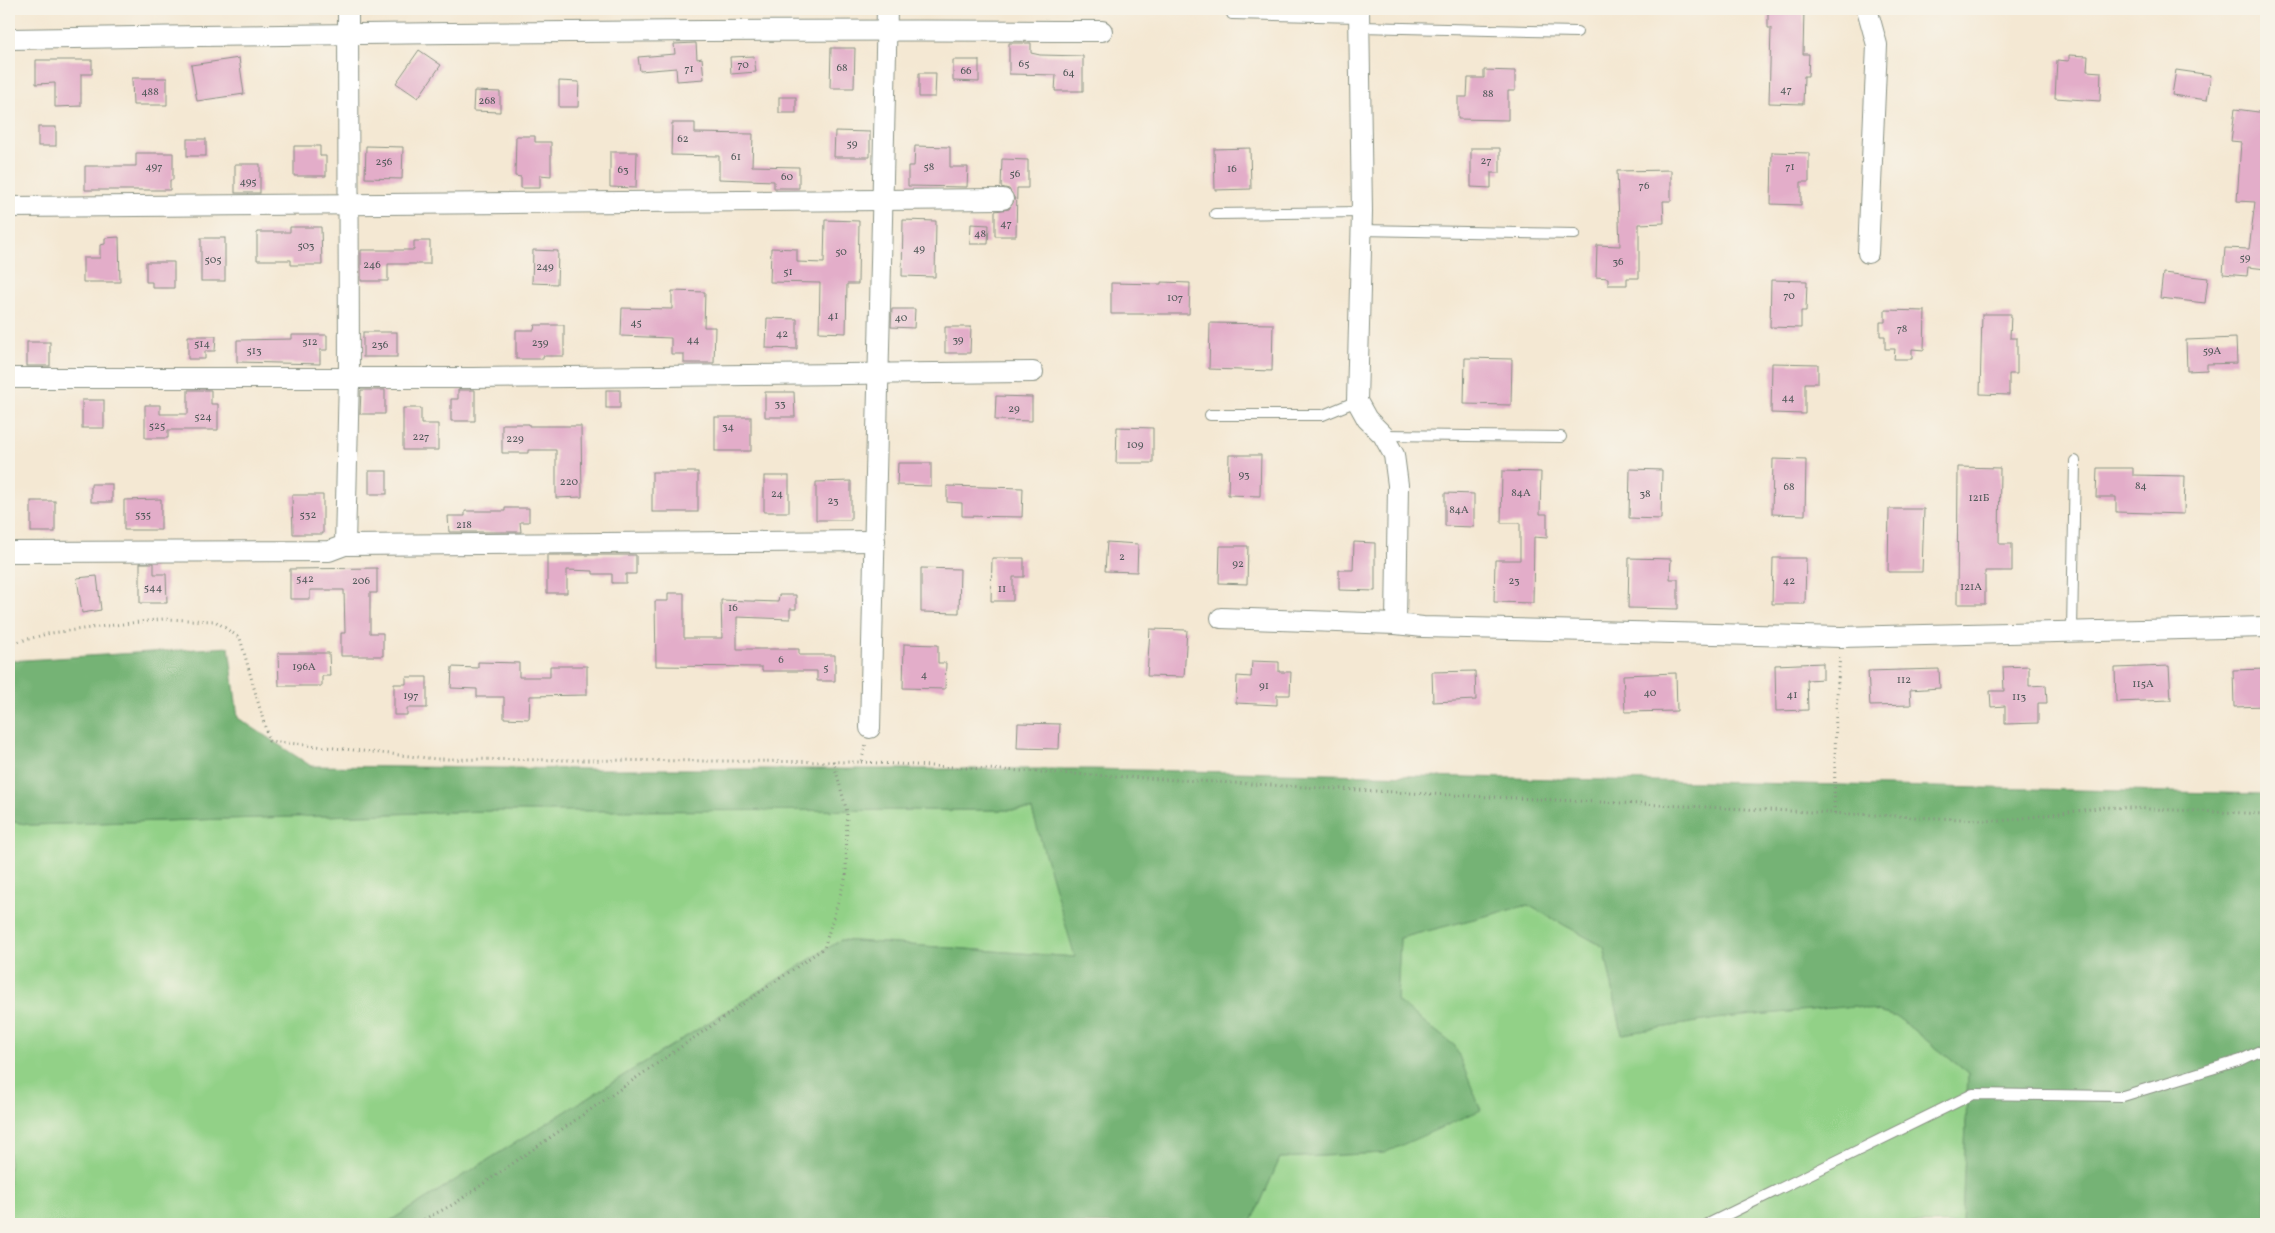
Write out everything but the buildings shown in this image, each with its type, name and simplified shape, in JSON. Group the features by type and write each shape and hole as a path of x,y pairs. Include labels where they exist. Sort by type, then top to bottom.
{"street":[{"path":"345,545 349,377 348,9"},
{"path":"870,728 887,9"},
{"path":"1867,9 1877,45 1868,253"},
{"path":"1359,18 1361,221 1356,374 1357,401 1366,419 1383,436 1394,455 1398,485 1396,624"},
{"path":"9,39 348,34 886,30 1102,31"},
{"path":"9,207 1003,199"},
{"path":"9,378 472,378 1033,372"},
{"path":"9,552 329,551 345,545 875,541"},
{"path":"1221,618 1396,624 1423,627 1841,637 2266,627"}],"lane":[{"path":"1232,14 1359,18 1577,32"},
{"path":"1215,214 1575,234"},
{"path":"1210,414 1323,415 1357,401"},
{"path":"1383,436 1561,437"},
{"path":"2072,631 2075,461"},
{"path":"1708,1224 1972,1094 2123,1096 2241,1060 2266,1048"}],"path":[{"path":"9,644 51,633 163,619 215,621 240,638 269,741 437,759 833,760 1419,793 2000,821 2105,807 2266,814"},
{"path":"1834,813 1836,709 1841,637"},
{"path":"862,762 870,728"},
{"path":"416,1224 454,1204 824,948 846,876 847,812 833,760"}],"green space":[{"path":"229,647 238,718 311,766 594,769 1091,769 2266,794 2266,1224 1962,1224 1968,1073 1897,1017 1854,1006 1722,1018 1622,1034 1604,947 1528,905 1400,938 1397,1001 1455,1046 1481,1110 1384,1153 1280,1158 1251,1224 385,1224 841,940 1075,957 1032,810 486,811 31,825 9,821 9,661"},
{"path":"1032,810 1076,957 841,940 385,1224 9,1224 9,821 31,825 486,811"},
{"path":"1528,905 1604,947 1622,1034 1722,1018 1854,1006 1897,1017 1968,1073 1962,1224 1251,1224 1280,1158 1384,1153 1455,1046 1397,1001 1400,938"}]}
